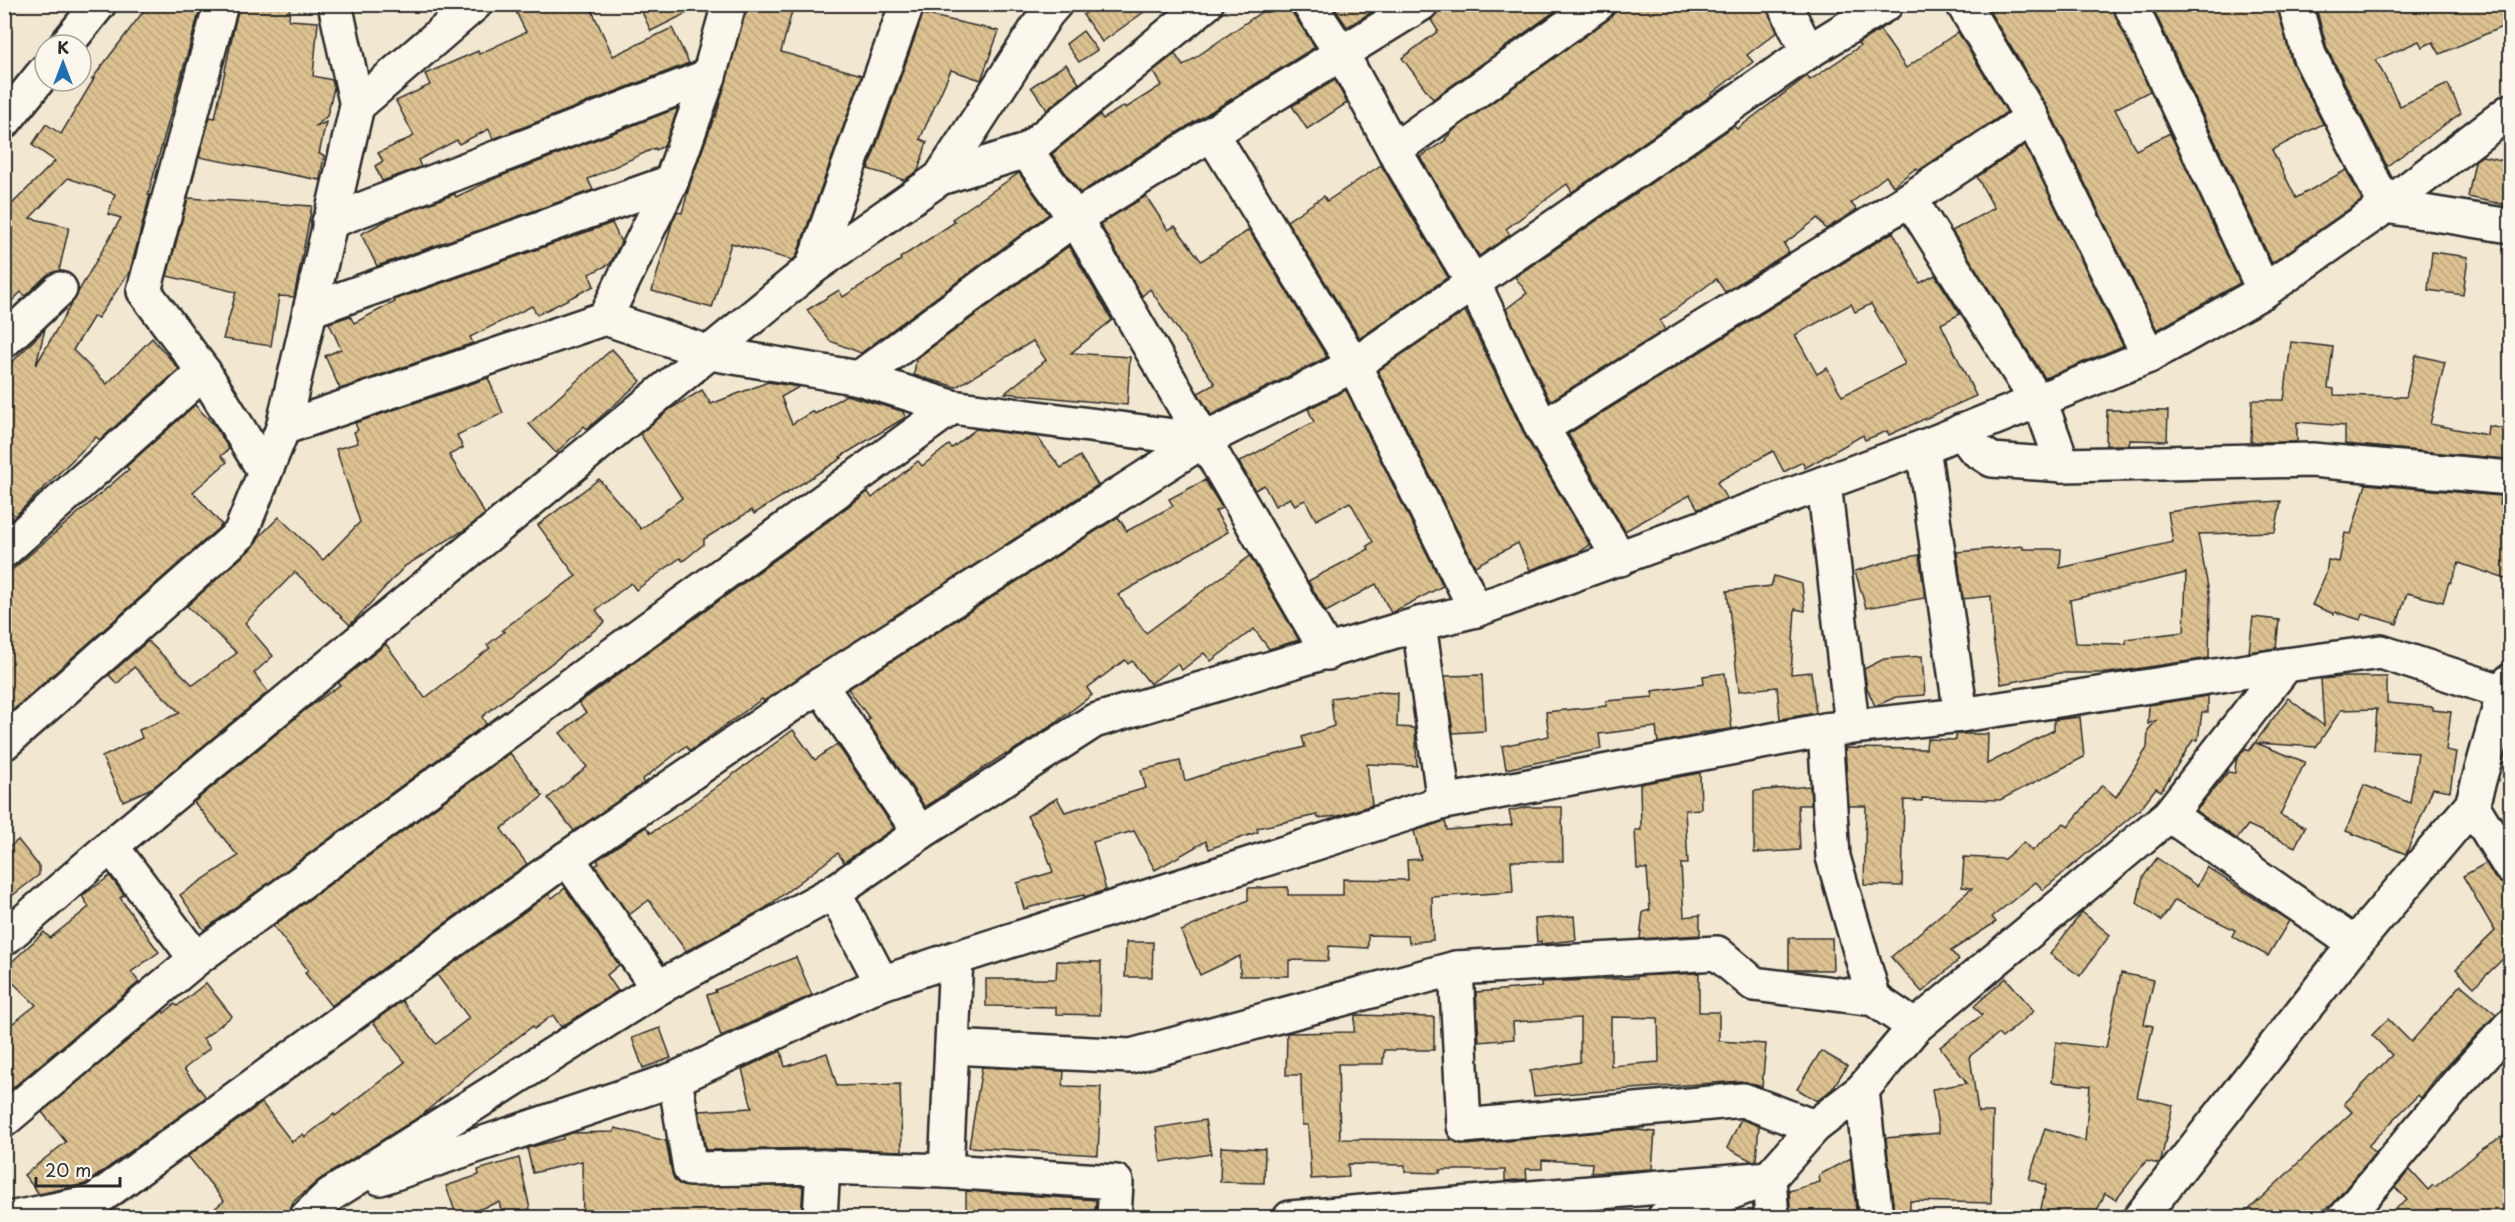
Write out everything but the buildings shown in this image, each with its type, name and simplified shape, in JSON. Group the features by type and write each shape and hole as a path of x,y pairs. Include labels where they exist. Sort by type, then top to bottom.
{"street":[{"path":"76,33 99,4"},
{"path":"221,4 144,291 204,372 265,472"},
{"path":"4,743 240,534 283,428 357,106 335,4"},
{"path":"357,106 475,4"},
{"path":"605,318 671,182 709,76 729,4"},
{"path":"812,268 907,4"},
{"path":"940,178 1055,4"},
{"path":"4,939 111,846 812,268 940,178 1026,150 1206,4"},
{"path":"1309,4 1342,54 1394,150 1474,284 1542,428 1620,559"},
{"path":"859,378 1075,218 1421,4"},
{"path":"1394,150 1598,4"},
{"path":"1784,4 1808,52"},
{"path":"14,1218 93,1202 567,858 820,685 1204,440 1354,365 1808,52 1886,4"},
{"path":"1963,4 2032,118 2149,356"},
{"path":"2130,4 2264,291"},
{"path":"2295,4 2308,55 2386,206"},
{"path":"329,222 709,76"},
{"path":"4,122 33,86"},
{"path":"306,1218 330,1195 657,988 834,892 920,833 1094,721 1419,624 1476,610 1923,447 2149,356 2264,291 2386,206 2511,111"},
{"path":"1542,428 1910,199 2032,118"},
{"path":"1212,134 1354,365 1476,610"},
{"path":"1026,150 1075,218 1328,653"},
{"path":"310,310 671,182"},
{"path":"1910,199 2036,401 2049,424 2063,465"},
{"path":"2386,206 2511,226"},
{"path":"4,341 60,289"},
{"path":"283,428 605,318 710,353 859,378 952,407 1204,440"},
{"path":"4,551 204,372"},
{"path":"4,1120 196,959 952,407"},
{"path":"1961,431 1975,449 1992,460 2063,465 2312,460 2511,478"},
{"path":"1923,447 1961,715"},
{"path":"1824,483 1838,728 1833,857 1874,999"},
{"path":"1419,624 1444,802"},
{"path":"330,1195 675,1079 882,984 956,958 1444,802 1838,728 1961,715 2381,652 2507,686 2472,805 2355,944 2140,1218"},
{"path":"1664,1218 1769,1178 1814,1127 1862,1090 1915,1027 2169,816 2286,665"},
{"path":"820,685 920,833"},
{"path":"2472,805 2511,867"},
{"path":"2169,816 2355,944"},
{"path":"111,846 196,959"},
{"path":"567,858 657,988"},
{"path":"834,892 882,984"},
{"path":"952,1047 1131,1056 1456,968 1718,953 1754,984 1874,999 1915,1027"},
{"path":"946,1171 956,958"},
{"path":"1456,968 1464,1126 1743,1100 1814,1127"},
{"path":"2345,1218 2458,1083 2511,1026"},
{"path":"675,1079 690,1169 823,1167 946,1171 1116,1182 1114,1218"},
{"path":"1862,1090 1876,1218"},
{"path":"819,1218 823,1167"},
{"path":"1290,1218 1769,1178"},
{"path":"1769,1178 1772,1218"}]}
